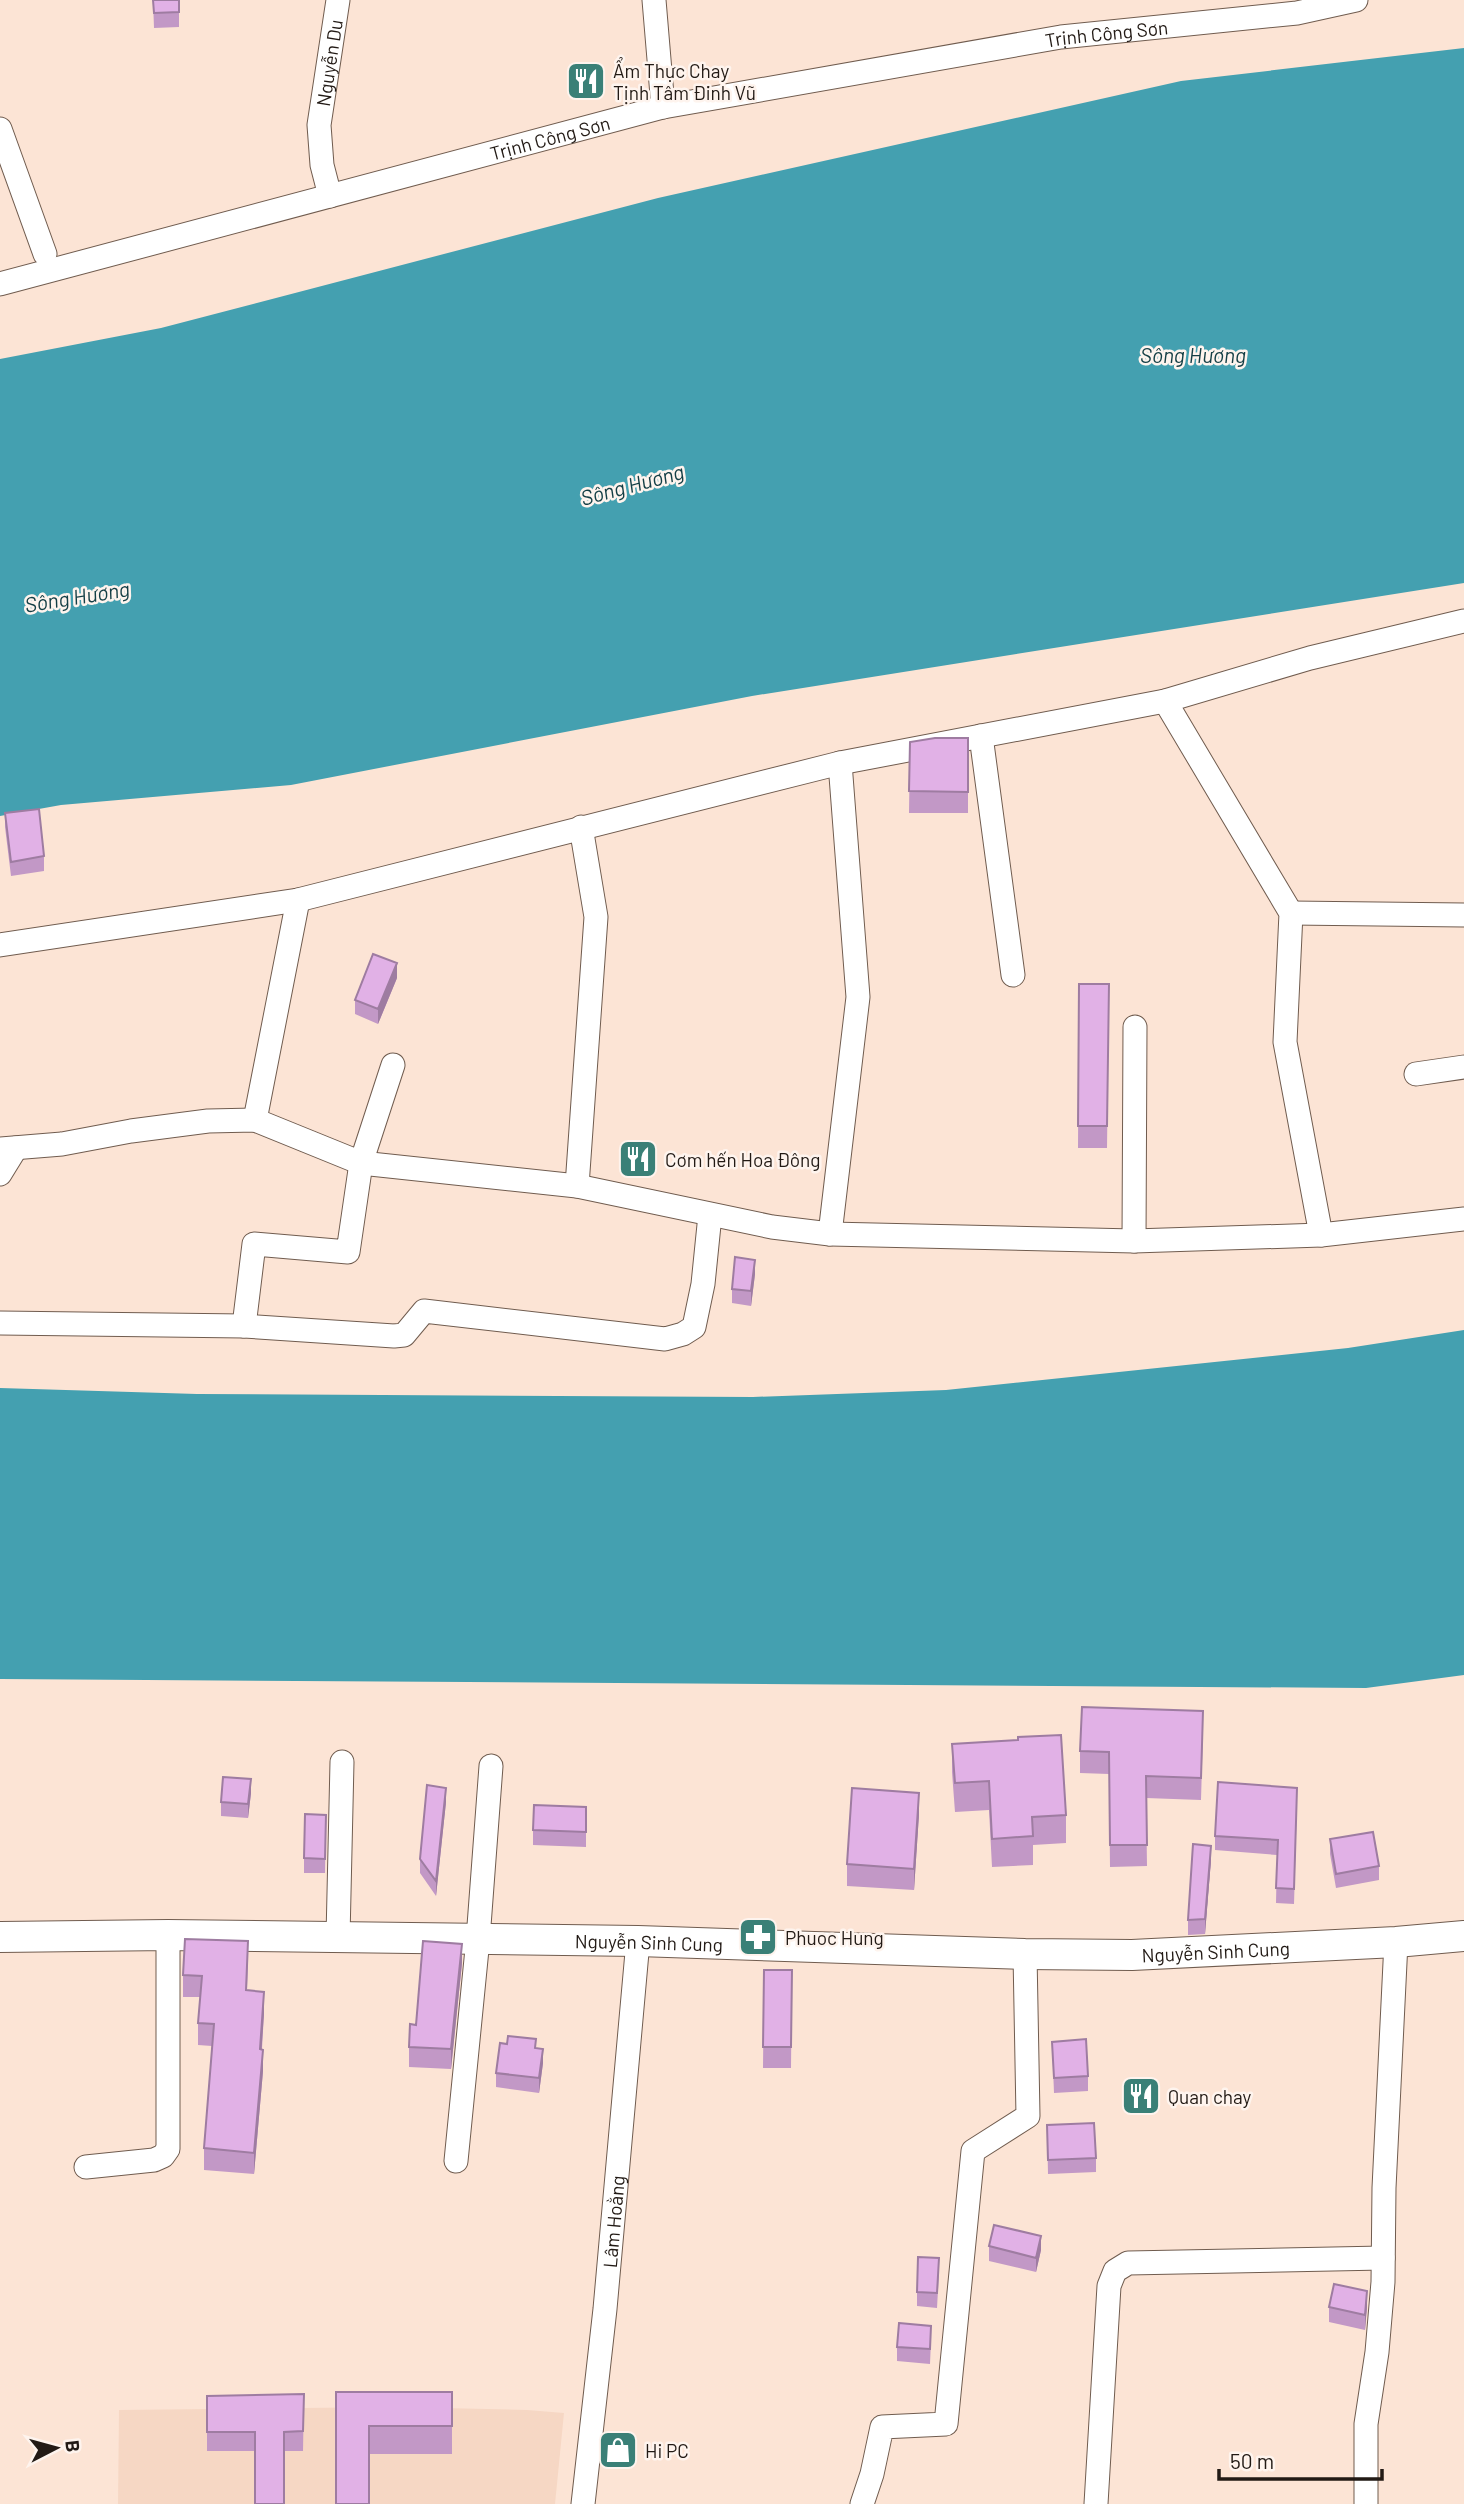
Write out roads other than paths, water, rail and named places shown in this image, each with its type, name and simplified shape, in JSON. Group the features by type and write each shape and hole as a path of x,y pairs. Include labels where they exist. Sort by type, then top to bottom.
{"main road":[{"name":"Nguyễn Sinh Cung","path":"0,1937 168,1934 638,1941 1132,1955 1396,1942 1464,1936"}],"street":[{"name":"Nguyễn Du","path":"330,196 322,165 318,125 338,0"},
{"path":"654,0 663,107"},
{"name":"Trịnh Công Sơn","path":"0,284 663,107 1061,37 1297,13 1356,0"},
{"path":"0,129 45,254"},
{"path":"0,945 298,900 840,764 1164,701 1310,658 1464,621"},
{"path":"1164,701 1291,913 1285,1042 1321,1235"},
{"path":"981,736 1013,975"},
{"path":"830,1234 858,997 840,764"},
{"path":"577,1186 596,917 581,827"},
{"path":"256,1121 298,900"},
{"path":"1291,913 1464,915"},
{"path":"1134,1241 1135,1027"},
{"path":"244,1326 254,1244 348,1252 360,1163 393,1065"},
{"path":"1416,1074 1464,1067"},
{"path":"0,1174 8,1149 208,1121 256,1121 360,1163 577,1186 772,1227 830,1234 1134,1241 1321,1235 1464,1219"},
{"path":"0,1323 244,1326 394,1336 404,1335 424,1311 665,1339 683,1334 694,1326 703,1284 710,1215"},
{"path":"338,1937 342,1762"},
{"path":"456,2161 478,1939 491,1766"},
{"path":"86,2166 154,2160 163,2156 168,2149 168,1934"},
{"name":"Lâm Hoằng","path":"583,2504 605,2309 638,1941"},
{"path":"1366,2504 1366,2424 1377,2352 1383,2258 1396,1942"},
{"path":"862,2504 873,2474 882,2427 946,2424 973,2151 1028,2116 1025,1954"},
{"path":"1096,2504 1109,2286 1115,2271 1128,2263 1383,2258"}],"water":[{"name":"Sông Hương","path":"1464,48 1464,583 752,696 291,785 61,805 0,816 0,359 161,328 658,198 1181,81"},
{"path":"1464,1330 1464,1675 1366,1688 0,1679 0,1388 197,1394 753,1397 946,1390 1348,1348"}],"place":[{"name":"Ẩm Thực Chay Tịnh Tâm Đinh Vũ","path":"586,81"},
{"name":"Cơm hến Hoa Đông","path":"638,1159"},
{"name":"Phuoc Hung","path":"758,1937"},
{"name":"Quan chay","path":"1141,2096"},
{"name":"Hi PC","path":"618,2450"}]}
